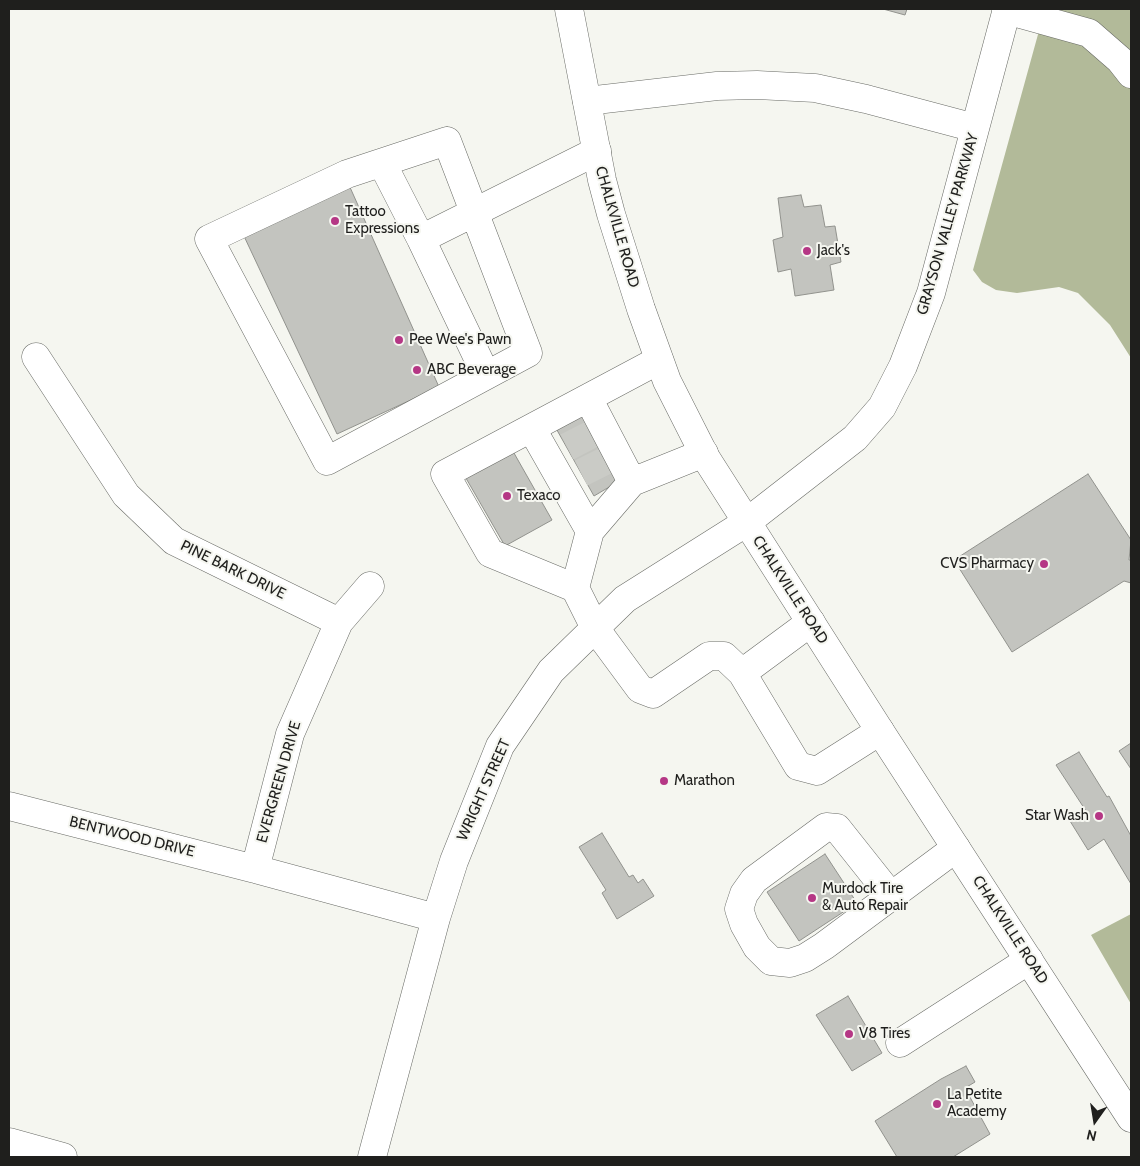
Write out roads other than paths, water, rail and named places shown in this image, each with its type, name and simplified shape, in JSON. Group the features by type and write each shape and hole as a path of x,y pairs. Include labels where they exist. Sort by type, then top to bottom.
{"street":[{"name":"CHALKVILLE ROAD","path":"569,9 611,214 641,309 667,381 704,453 747,522 1131,1118"},
{"path":"1006,9 1089,33 1120,60 1131,74"},
{"name":"GRAYSON VALLEY PARKWAY","path":"747,522 855,438 882,407 903,366 931,293 1006,9"},
{"path":"587,101 717,86 757,85 815,88 866,99 975,128"},
{"path":"447,141 528,353 327,461 209,238 347,174 382,163 447,141"},
{"path":"421,238 597,151"},
{"path":"382,163 421,238 486,375"},
{"name":"PINE BARK DRIVE","path":"36,357 126,495 174,541 339,622"},
{"path":"659,360 445,474 490,553 575,588 595,628 640,689 653,694 709,656 724,656 742,673 798,766 817,771 880,730"},
{"path":"588,398 599,431 614,457 632,482"},
{"path":"532,429 557,453 571,478 590,530"},
{"path":"575,588 590,530 632,482 704,453"},
{"name":"WRIGHT STREET","path":"372,1157 436,918 454,860 500,746 551,671 625,599 747,522"},
{"name":"EVERGREEN DRIVE","path":"255,869 290,734 339,622 370,586"},
{"path":"742,673 811,622"},
{"name":"BENTWOOD DRIVE","path":"9,806 255,869"},
{"path":"891,896 837,828 826,828 754,880 744,894 739,909 744,924 757,947 771,961 790,963 805,958 824,946 956,848"},
{"path":"255,869 436,918"},
{"path":"900,1043 1029,960"},
{"path":"9,1142 64,1157"}],"tunnel":[{"path":"567,447 594,433"},
{"path":"581,473 609,459"}],"place":[{"name":"Tattoo Expressions","path":"335,221"},
{"name":"Jack's","path":"807,251"},
{"name":"Pee Wee's Pawn","path":"399,340"},
{"name":"ABC Beverage","path":"417,370"},
{"name":"Texaco","path":"507,496"},
{"name":"CVS Pharmacy","path":"1044,564"},
{"name":"Marathon","path":"664,781"},
{"name":"Star Wash","path":"1099,816"},
{"name":"Murdock Tire & Auto Repair","path":"812,898"},
{"name":"V8 Tires","path":"849,1034"},
{"name":"La Petite Academy","path":"937,1104"}]}
